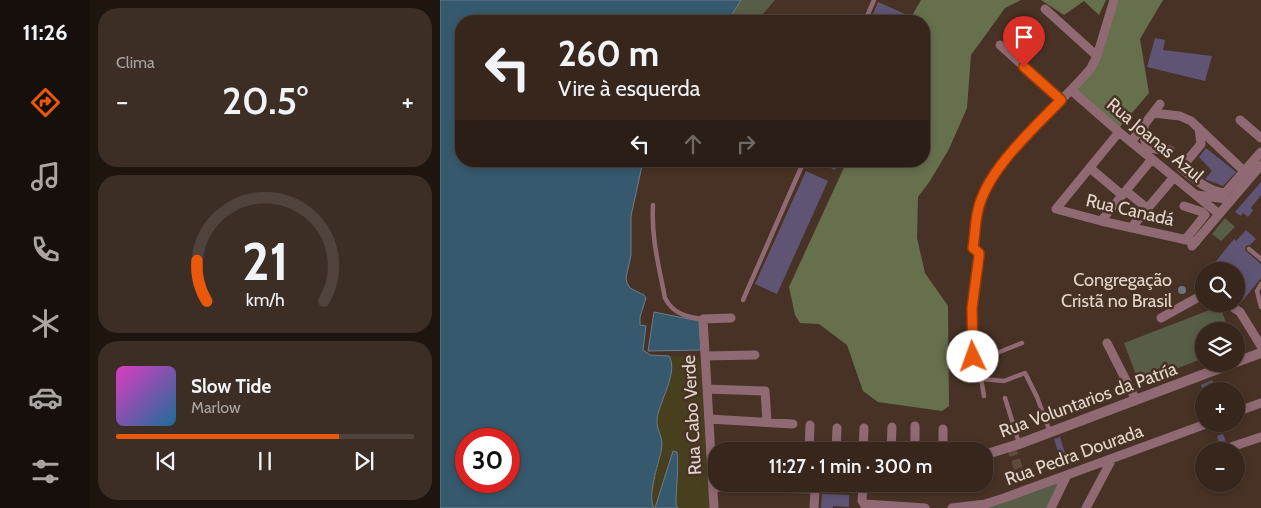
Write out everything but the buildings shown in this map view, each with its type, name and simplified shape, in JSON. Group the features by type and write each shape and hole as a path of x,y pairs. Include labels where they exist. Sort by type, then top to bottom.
{"street":[{"path":"973,357 972,308 979,253 973,248 978,209 992,178 1009,155 1091,68 1097,56 1114,0"},
{"path":"1045,9 1097,56"},
{"path":"1000,45 1061,100"},
{"name":"Rua Joanas Azul","path":"1070,90 1130,142 1219,214"},
{"path":"1130,142 1160,104"},
{"path":"1153,112 1180,116 1191,121 1244,171"},
{"path":"1240,120 1261,138"},
{"path":"1144,124 1144,142 1148,147 1170,150"},
{"name":"Rua Joanas Azul","path":"1199,128 1201,144 1181,168 1202,186 1228,196"},
{"path":"1119,132 1090,168 1148,209"},
{"path":"1191,242 1219,214 1244,171 1261,152"},
{"path":"1101,221 1152,159"},
{"path":"1196,194 1228,196 1261,165"},
{"name":"Rua Canadá","path":"1090,168 1056,209 1191,242"},
{"path":"1131,228 1174,177"},
{"path":"1184,206 1205,215 1191,242"},
{"path":"1161,318 1195,299"},
{"path":"1240,312 1261,346"},
{"path":"703,319 731,318"},
{"name":"Rua Cabo Verde","path":"703,319 712,442"},
{"path":"1107,343 1136,400"},
{"path":"1245,359 1261,353"},
{"path":"705,356 755,355"},
{"name":"Rua Voluntarios da Patría","path":"993,452 1211,372"},
{"path":"707,389 765,391 767,422"},
{"path":"1245,408 1261,402"},
{"path":"709,419 793,424"},
{"path":"809,442 810,425"},
{"path":"915,426 915,442"},
{"path":"891,442 892,427"},
{"path":"836,442 837,428"},
{"path":"863,442 864,428"},
{"name":"Rua Pedra Dourada","path":"952,508 985,504 1195,428"},
{"path":"943,429 943,442"},
{"path":"1245,442 1261,436"},
{"path":"1086,508 1112,459"},
{"path":"1051,508 1067,475"},
{"name":"Rua Cabo Verde","path":"713,492 714,508"},
{"path":"814,508 815,492"},
{"path":"862,492 862,501 865,506 924,508"}],"lane":[{"path":"868,15 874,0"},
{"path":"743,300 801,167"},
{"path":"653,205 652,225 654,244 665,298 676,312 693,318 703,319"},
{"path":"1249,249 1261,259"},
{"path":"1261,284 1257,294 1261,307"},
{"path":"973,357 980,360 1022,343"},
{"path":"973,357 979,367 984,396"},
{"path":"982,379 1004,381 1025,373 1037,397 1050,432"},
{"path":"1005,398 1019,444"}],"green space":[{"path":"741,0 775,0 762,15 732,15"},
{"path":"921,0 1021,0 1005,8 971,55 967,108 949,149 918,197 917,238 925,273 948,306 949,406 942,411 878,402 863,391 847,345 819,324 800,323 795,315 789,287 844,167 930,167 930,15 912,15"},
{"path":"1041,0 1106,0 1099,15 1084,1 1064,15"},
{"path":"1116,0 1163,0 1140,39 1149,93 1119,128 1072,89 1094,65"},
{"path":"1225,218 1235,227 1221,241 1212,234"},
{"path":"1204,312 1222,312 1226,322 1195,322 1195,361 1139,383 1124,343"},
{"path":"1063,480 1049,508 972,508"}],"sand":[{"path":"669,356 700,358 710,508 678,508 676,505 677,452 656,507 654,508 652,502 652,488 662,451 657,420 668,386 672,369"}],"water":[{"path":"440,0 741,0 732,15 455,15 455,167 642,167 631,216 631,255 626,278 630,288 646,298 640,317 640,325 646,326 643,350 650,355 669,356 672,370 658,412 658,428 662,447 652,489 654,508 440,508"},
{"path":"654,312 699,321 701,350 648,351"},
{"path":"673,451 677,452 676,505 678,508 655,508"}],"tunnel":[{"path":"1011,447 1026,490"}],"place":[{"name":"Congregação Cristã no Brasil","path":"1182,290"}],"route":[{"path":"973,357 971,336 972,308 979,256 979,253 973,248 978,209 992,178 1009,155 1061,100 1024,67"}]}
